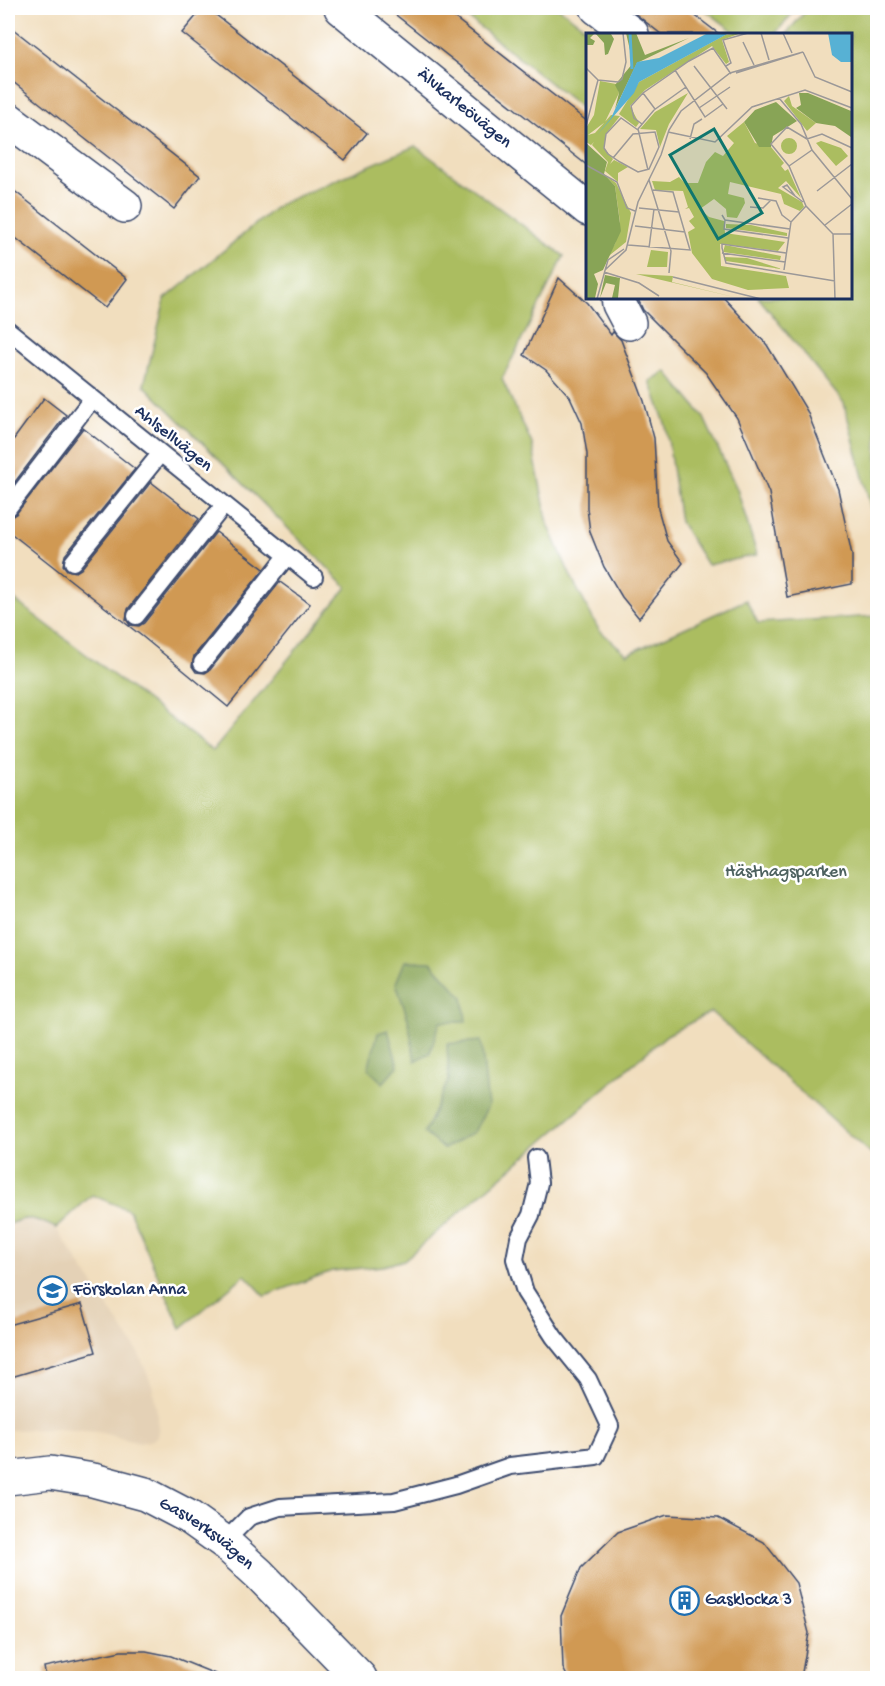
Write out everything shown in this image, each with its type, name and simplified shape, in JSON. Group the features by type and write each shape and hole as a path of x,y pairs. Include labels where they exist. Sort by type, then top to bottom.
{"street":[{"name":"Älvkarleövägen","path":"341,8 586,206"},
{"path":"597,8 631,33"},
{"path":"8,119 125,206"},
{"name":"Gasverksvägen","path":"8,1478 50,1473 93,1480 145,1494 189,1517 224,1542 275,1590 360,1678"}],"lane":[{"name":"Ahlsellvägen","path":"8,330 314,577"},
{"path":"8,508 92,399"},
{"path":"73,562 160,454"},
{"path":"136,616 224,505"},
{"path":"201,663 287,556"},
{"path":"224,1542 249,1517 280,1506 394,1501 456,1485 510,1466 596,1456 610,1426 588,1379 554,1337 525,1293 515,1259 519,1238 531,1215 539,1182 536,1158"}],"shaded area":[{"name":"Förskolan Anna","path":"34,1218 56,1228 138,1352 153,1388 159,1427 157,1436 153,1440 139,1443 98,1432 59,1429 8,1430 8,1225 17,1219"}],"green space":[{"path":"456,8 559,8 593,33 586,33 586,111"},
{"path":"703,8 797,8 776,33 732,33 733,31"},
{"path":"808,8 877,8 877,532 844,403 759,298 852,298 852,33 787,33"},
{"name":"Hästhagsparken","path":"415,146 564,256 502,379 532,444 548,524 571,577 599,630 627,654 746,600 758,623 877,616 877,1149 872,1155 711,1012 667,1035 404,1260 383,1266 332,1271 265,1296 245,1275 181,1328 129,1210 92,1195 56,1228 32,1219 8,1225 8,595 213,751 347,587 144,385 165,299 280,204"},
{"path":"666,371 703,416 737,489 757,555 707,565 680,522 666,426 650,381"},
{"path":"405,961 431,962 463,997 466,1022 440,1022 430,1053 415,1061 408,1019 396,983"},
{"path":"388,1030 398,1066 383,1083 368,1069 378,1033"},
{"path":"481,1041 488,1106 474,1132 444,1149 424,1133 449,1079 447,1044"}],"building":[{"path":"203,8 207,8 367,133 345,160 182,33"},
{"path":"387,8 442,8 586,120 586,164"},
{"path":"628,8 685,8 718,33 660,33"},
{"path":"8,25 200,176 174,209 8,78"},
{"path":"8,186 127,279 105,308 8,232"},
{"path":"559,278 587,303 611,335 613,332 621,340 644,401 654,438 658,509 667,541 683,563 639,618 622,597 604,567 590,532 587,508 587,454 582,423 570,397 546,370 524,355"},
{"path":"637,298 724,298 767,345 807,411 838,489 852,555 852,584 787,597 769,493 737,418 706,373 643,310"},
{"path":"44,398 66,415 8,491 8,447"},
{"path":"83,428 135,469 65,555 63,565 67,570 76,572 81,569 151,482 199,519 128,609 126,619 130,625 139,626 144,623 216,532 264,569 194,656 192,666 196,672 205,673 210,670 280,582 310,604 228,707 8,531 8,518 16,514"},
{"path":"82,1304 96,1352 8,1378 8,1325"},
{"name":"Gasklocka 3","path":"667,1515 718,1518 764,1542 796,1583 809,1633 801,1678 568,1678 563,1668 561,1616 581,1568 618,1532"},
{"path":"121,1651 146,1651 171,1656 225,1678 46,1678 44,1667"}],"place":[{"name":"Förskolan Anna","path":"52,1290"},
{"name":"Gasklocka 3","path":"684,1600"}]}
